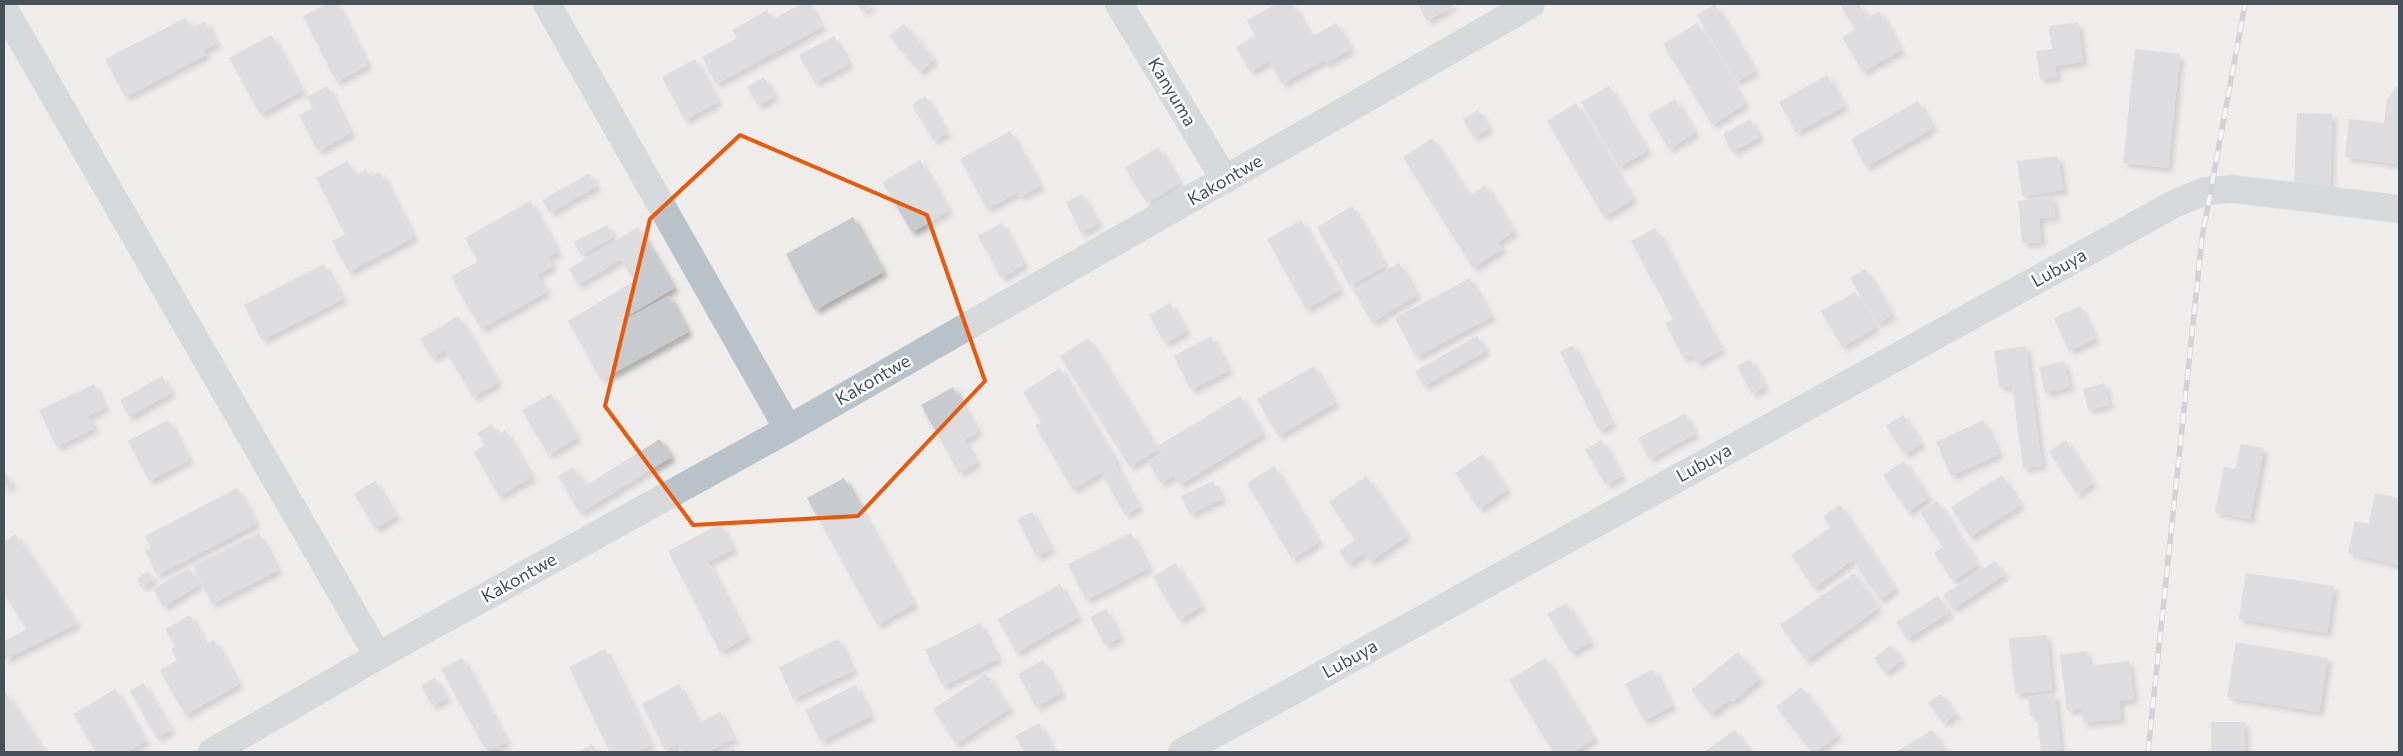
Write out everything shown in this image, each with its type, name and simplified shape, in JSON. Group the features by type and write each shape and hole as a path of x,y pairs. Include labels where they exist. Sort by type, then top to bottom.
{"street":[{"path":"547,4 788,429"},
{"name":"Kanyuma","path":"1119,4 1225,180"},
{"name":"Kakontwe","path":"212,752 378,656 788,429 1531,4"},
{"path":"4,9 378,656"},
{"name":"Lubuya","path":"1182,752 1219,743 2174,204 2205,191 2232,189 2399,209"}],"highlighted area":[{"path":"740,135 927,215 985,381 858,516 693,525 605,406 650,219"}],"building":[{"path":"327,4 337,4 368,65 336,82 303,16"},
{"path":"801,4 810,4 822,27 716,84 702,57 737,38 732,30 767,10 772,20"},
{"path":"857,4 875,4 862,11"},
{"path":"1276,4 1292,4 1311,37 1336,23 1351,49 1326,63 1324,60 1282,84 1269,61 1250,72 1236,47 1255,36 1247,20"},
{"path":"1418,4 1456,4 1427,21"},
{"path":"1715,4 1755,71 1736,82 1697,15"},
{"path":"1840,4 1859,4 1867,18 1879,11 1901,50 1863,72 1842,37 1855,29"},
{"path":"185,18 191,28 205,21 217,44 203,50 206,55 125,97 105,59"},
{"path":"2078,22 2083,62 2055,66 2057,77 2040,79 2036,51 2052,49 2049,26"},
{"path":"1697,23 1745,104 1712,125 1663,44"},
{"path":"904,24 934,59 920,72 889,36"},
{"path":"271,35 302,91 260,114 229,58"},
{"path":"834,36 849,64 815,83 799,55"},
{"path":"2135,49 2180,54 2168,168 2123,163"},
{"path":"695,59 718,102 685,120 662,77"},
{"path":"1827,75 1844,106 1796,133 1779,102"},
{"path":"764,77 775,96 758,106 747,87"},
{"path":"327,86 351,133 318,151 299,115 313,108 307,97"},
{"path":"1609,86 1647,151 1619,167 1581,102"},
{"path":"2396,87 2399,88 2399,164 2345,157 2349,119 2384,123 2387,100"},
{"path":"925,96 947,133 934,141 912,105"},
{"path":"1675,99 1695,133 1669,149 1648,115"},
{"path":"1918,101 1933,128 1866,167 1851,139"},
{"path":"1576,103 1633,199 1604,217 1547,121"},
{"path":"1478,110 1489,128 1474,138 1463,119"},
{"path":"2297,113 2332,114 2330,189 2294,187"},
{"path":"1750,119 1760,137 1732,152 1723,134"},
{"path":"1010,131 1040,186 1020,197 1018,192 987,209 960,159"},
{"path":"1432,138 1469,196 1485,185 1514,232 1498,242 1502,249 1473,268 1403,157"},
{"path":"1158,147 1180,183 1147,203 1125,168"},
{"path":"2058,156 2063,190 2022,196 2017,161"},
{"path":"920,160 949,211 912,232 882,182"},
{"path":"347,161 355,176 366,169 370,177 380,172 414,237 349,272 332,241 345,234 316,178"},
{"path":"589,173 597,186 550,213 542,200"},
{"path":"1082,194 1098,224 1081,233 1066,202"},
{"path":"2053,197 2055,217 2039,218 2041,242 2022,243 2018,201"},
{"path":"530,201 558,252 548,257 553,266 537,275 547,292 481,329 451,277 478,261 465,238"},
{"path":"1352,206 1385,266 1350,286 1317,227"},
{"path":"853,217 883,272 815,310 786,254"},
{"path":"1301,220 1340,290 1306,309 1267,239"},
{"path":"1002,223 1024,265 1001,278 978,236"},
{"path":"607,225 613,237 581,255 574,242"},
{"path":"638,227 674,288 591,338 669,296 688,332 601,380 568,321 634,281 621,259 578,285 569,269"},
{"path":"1655,228 1721,350 1697,363 1692,354 1684,359 1665,323 1673,319 1631,241"},
{"path":"1399,263 1417,295 1372,322 1353,290"},
{"path":"324,264 343,299 262,340 244,305"},
{"path":"1865,269 1892,315 1877,324 1850,278"},
{"path":"1470,278 1491,317 1416,357 1395,318"},
{"path":"1855,292 1875,328 1842,347 1821,311"},
{"path":"1170,303 1186,331 1165,343 1149,315"},
{"path":"2080,306 2095,339 2069,351 2054,318"},
{"path":"458,316 498,383 473,397 445,350 432,358 420,339"},
{"path":"1211,336 1229,370 1191,390 1174,356"},
{"path":"1477,336 1486,351 1424,386 1415,371"},
{"path":"1088,338 1156,447 1240,396 1263,434 1180,485 1174,475 1161,483 1148,462 1162,454 1158,449 1130,467 1060,356"},
{"path":"1573,345 1612,424 1599,430 1560,352"},
{"path":"2026,346 2042,466 2023,468 2012,386 1999,387 1994,351"},
{"path":"1750,359 1765,387 1752,394 1737,366"},
{"path":"2064,361 2070,387 2045,393 2039,367"},
{"path":"1314,366 1335,403 1278,436 1257,399"},
{"path":"1060,368 1117,463 1115,464 1139,507 1125,515 1101,472 1073,490 1035,426 1041,422 1023,392"},
{"path":"162,376 171,393 129,417 120,400"},
{"path":"2104,383 2109,405 2088,410 2083,389"},
{"path":"94,384 105,408 88,416 94,428 57,447 39,410"},
{"path":"953,387 978,432 964,440 977,463 959,473 921,405"},
{"path":"551,394 577,438 548,455 522,410"},
{"path":"1685,414 1695,434 1649,459 1638,438"},
{"path":"1903,415 1921,444 1904,454 1886,426"},
{"path":"168,420 189,460 149,481 128,441"},
{"path":"1983,420 1999,454 1951,476 1936,442"},
{"path":"492,424 498,434 505,430 532,477 499,496 474,452 485,445 477,433"},
{"path":"660,439 671,457 580,513 558,476 573,467 585,486"},
{"path":"1601,440 1622,476 1606,485 1585,450"},
{"path":"2066,440 2093,483 2077,494 2049,451"},
{"path":"2241,444 2264,448 2250,519 2215,512 2224,467 2235,469"},
{"path":"1483,454 1507,490 1479,509 1455,473"},
{"path":"1904,461 1929,497 1908,512 1883,475"},
{"path":"1274,466 1319,542 1292,559 1247,483"},
{"path":"4,471 12,484 4,489"},
{"path":"2002,475 2021,505 1970,537 1951,507"},
{"path":"1366,476 1407,536 1370,562 1364,553 1348,564 1339,551 1355,540 1329,502"},
{"path":"844,478 914,604 877,625 807,498"},
{"path":"375,481 396,516 375,529 354,494"},
{"path":"1213,481 1222,499 1190,514 1181,496"},
{"path":"237,488 256,524 157,575 145,551 151,548 145,536"},
{"path":"2375,493 2399,498 2399,565 2348,553 2355,521 2369,524"},
{"path":"1937,501 1978,565 1953,581 1934,553 1943,547 1920,512"},
{"path":"1840,505 1895,589 1879,600 1853,560 1814,588 1791,555 1831,527 1823,516"},
{"path":"1032,512 1051,549 1037,557 1017,519"},
{"path":"720,524 733,549 708,562 747,637 720,652 668,551"},
{"path":"259,533 278,570 212,604 193,566"},
{"path":"1131,533 1149,568 1086,600 1068,564"},
{"path":"15,534 77,624 4,660 4,641 27,629 4,594 4,542"},
{"path":"1995,561 2004,575 1953,609 1943,595"},
{"path":"1175,563 1202,606 1179,620 1153,577"},
{"path":"189,568 199,585 163,607 153,589"},
{"path":"148,571 154,580 141,587 137,578"},
{"path":"1854,573 1878,608 1806,661 1780,625"},
{"path":"2246,573 2334,586 2327,633 2239,619"},
{"path":"1060,584 1078,617 1016,653 998,619"},
{"path":"1938,596 1949,613 1907,639 1896,622"},
{"path":"1566,603 1591,642 1571,653 1547,614"},
{"path":"1106,609 1120,638 1105,645 1090,617"},
{"path":"190,615 206,645 214,640 239,684 185,715 160,670 177,660 171,649 175,646 165,629"},
{"path":"980,623 998,659 943,686 925,650"},
{"path":"2047,635 2052,690 2015,694 2009,638"},
{"path":"838,639 853,671 793,699 779,667"},
{"path":"2236,642 2328,658 2319,712 2227,697"},
{"path":"1891,645 1902,660 1885,673 1874,658"},
{"path":"605,649 651,745 636,752 610,752 569,667"},
{"path":"2087,651 2089,666 2129,661 2134,699 2119,701 2121,719 2083,723 2081,709 2067,711 2060,655"},
{"path":"1738,652 1760,679 1732,702 1730,699 1711,715 1691,690"},
{"path":"462,658 507,742 487,752 441,669"},
{"path":"1545,658 1594,739 1573,752 1553,752 1509,680"},
{"path":"1043,660 1061,693 1036,707 1018,674"},
{"path":"1653,669 1672,706 1644,721 1625,684"},
{"path":"986,674 1009,709 956,744 933,709"},
{"path":"435,678 447,698 432,706 421,685"},
{"path":"143,683 171,730 157,738 130,691"},
{"path":"679,684 698,723 720,712 734,739 708,752 683,752 678,744 665,750 642,704"},
{"path":"856,685 871,716 821,741 805,710"},
{"path":"1801,687 1838,735 1816,752 1812,752 1776,707"},
{"path":"115,689 146,741 128,752 96,752 73,714"},
{"path":"4,690 42,748 36,752 4,752"},
{"path":"1941,694 1956,714 1944,723 1928,703"},
{"path":"2055,694 2061,752 2041,752 2037,716 2030,716 2028,697"},
{"path":"2211,722 2245,722 2245,752 2211,752"},
{"path":"1039,723 1054,752 1024,752 1015,736"},
{"path":"1735,730 1750,752 1704,752 1712,746"},
{"path":"1932,730 1946,752 1895,752"},
{"path":"592,744 596,752 578,752"},
{"path":"733,747 735,752 723,752"}],"railway":[{"path":"2148,752 2202,238 2245,4"}]}
